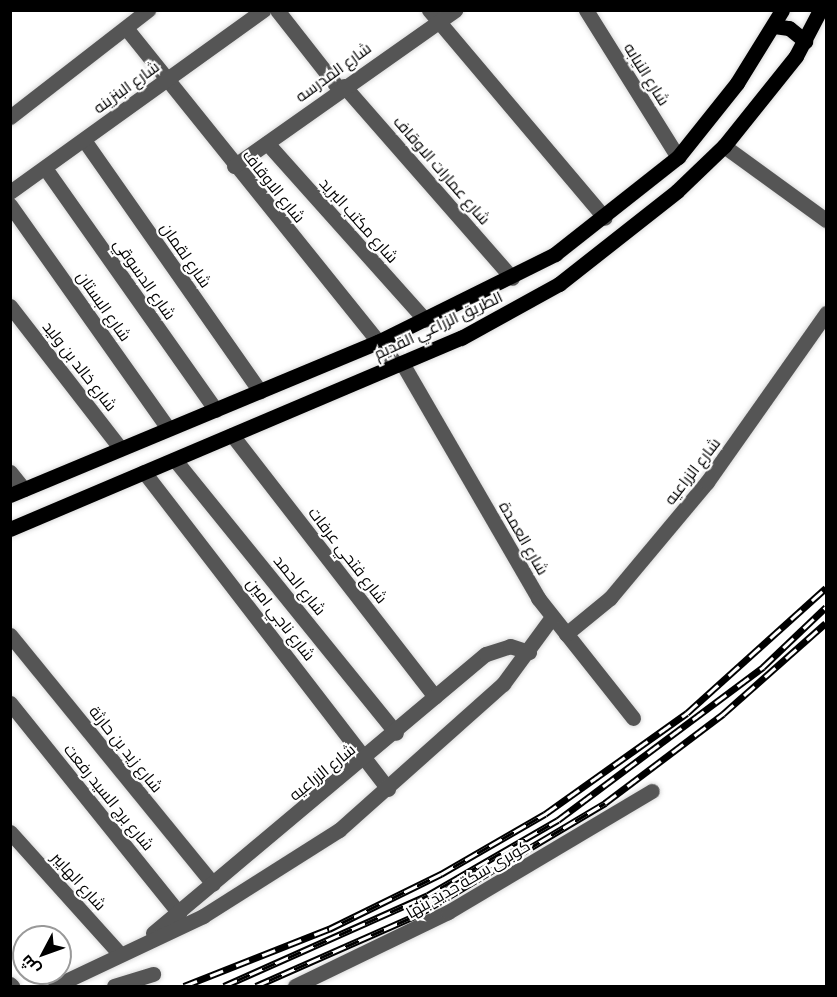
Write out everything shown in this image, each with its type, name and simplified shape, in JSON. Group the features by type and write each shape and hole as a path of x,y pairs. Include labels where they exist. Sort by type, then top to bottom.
{"main road":[{"name":"الطريق الزراعي القديم","path":"17,492 378,342 512,278 604,218 678,157 737,83 782,10"},
{"name":"الطريق الزراعي القديم","path":"10,529 461,338 558,284 677,191 724,146 805,41 820,10"},
{"path":"774,26 789,28 805,41"}],"street":[{"name":"شارع البنزينه","path":"10,192 263,10"},
{"name":"شارع عمارات الاوقاف","path":"277,10 342,88 512,278"},
{"name":"شارع المدرسه","path":"234,166 342,88 433,16 455,10"},
{"name":"شارع النيابه","path":"586,10 678,157"},
{"path":"10,117 148,11"},
{"path":"433,16 604,218"},
{"name":"شارع الاوقاف","path":"126,28 234,166 378,342 399,364"},
{"name":"شارع لقمان","path":"84,140 260,391"},
{"name":"شارع مكتب البريد","path":"267,143 425,320"},
{"path":"724,146 826,220"},
{"name":"شارع الدسوقي","path":"45,168 216,410"},
{"name":"شارع البستان","path":"10,205 168,428"},
{"name":"شارع خالد بن وليد","path":"10,306 120,448"},
{"name":"شارع الزراعيه","path":"566,634 610,598 707,482 826,313"},
{"name":"شارع العمدة","path":"399,364 552,617 633,718"},
{"name":"شارع فتحي عرفات","path":"232,435 435,697"},
{"name":"شارع الحمد","path":"175,460 396,733"},
{"path":"10,472 17,492"},
{"name":"شارع ناجي امين","path":"144,472 388,789"},
{"name":"شارع الزراعيه","path":"55,987 142,942 204,916 306,853 388,789 503,684 529,652 552,617"},
{"name":"شارع زيد بن حارثة","path":"10,635 213,884"},
{"name":"شارع الزراعيه","path":"142,942 366,759 435,697 493,650 510,646 529,652"},
{"name":"شارع برج السيد رفعت","path":"10,703 178,913"},
{"name":"كوبرى سكة حديد بنها","path":"295,987 448,912 652,791"},
{"name":"شارع الهايبر","path":"10,832 120,954"},
{"path":"114,987 153,974"}],"railway":[{"path":"184,986 329,929 441,874 545,814 687,713 826,588"},
{"path":"224,986 428,895 558,820 763,667 826,607"},
{"path":"256,986 419,914 605,803 723,714 826,623"}]}
